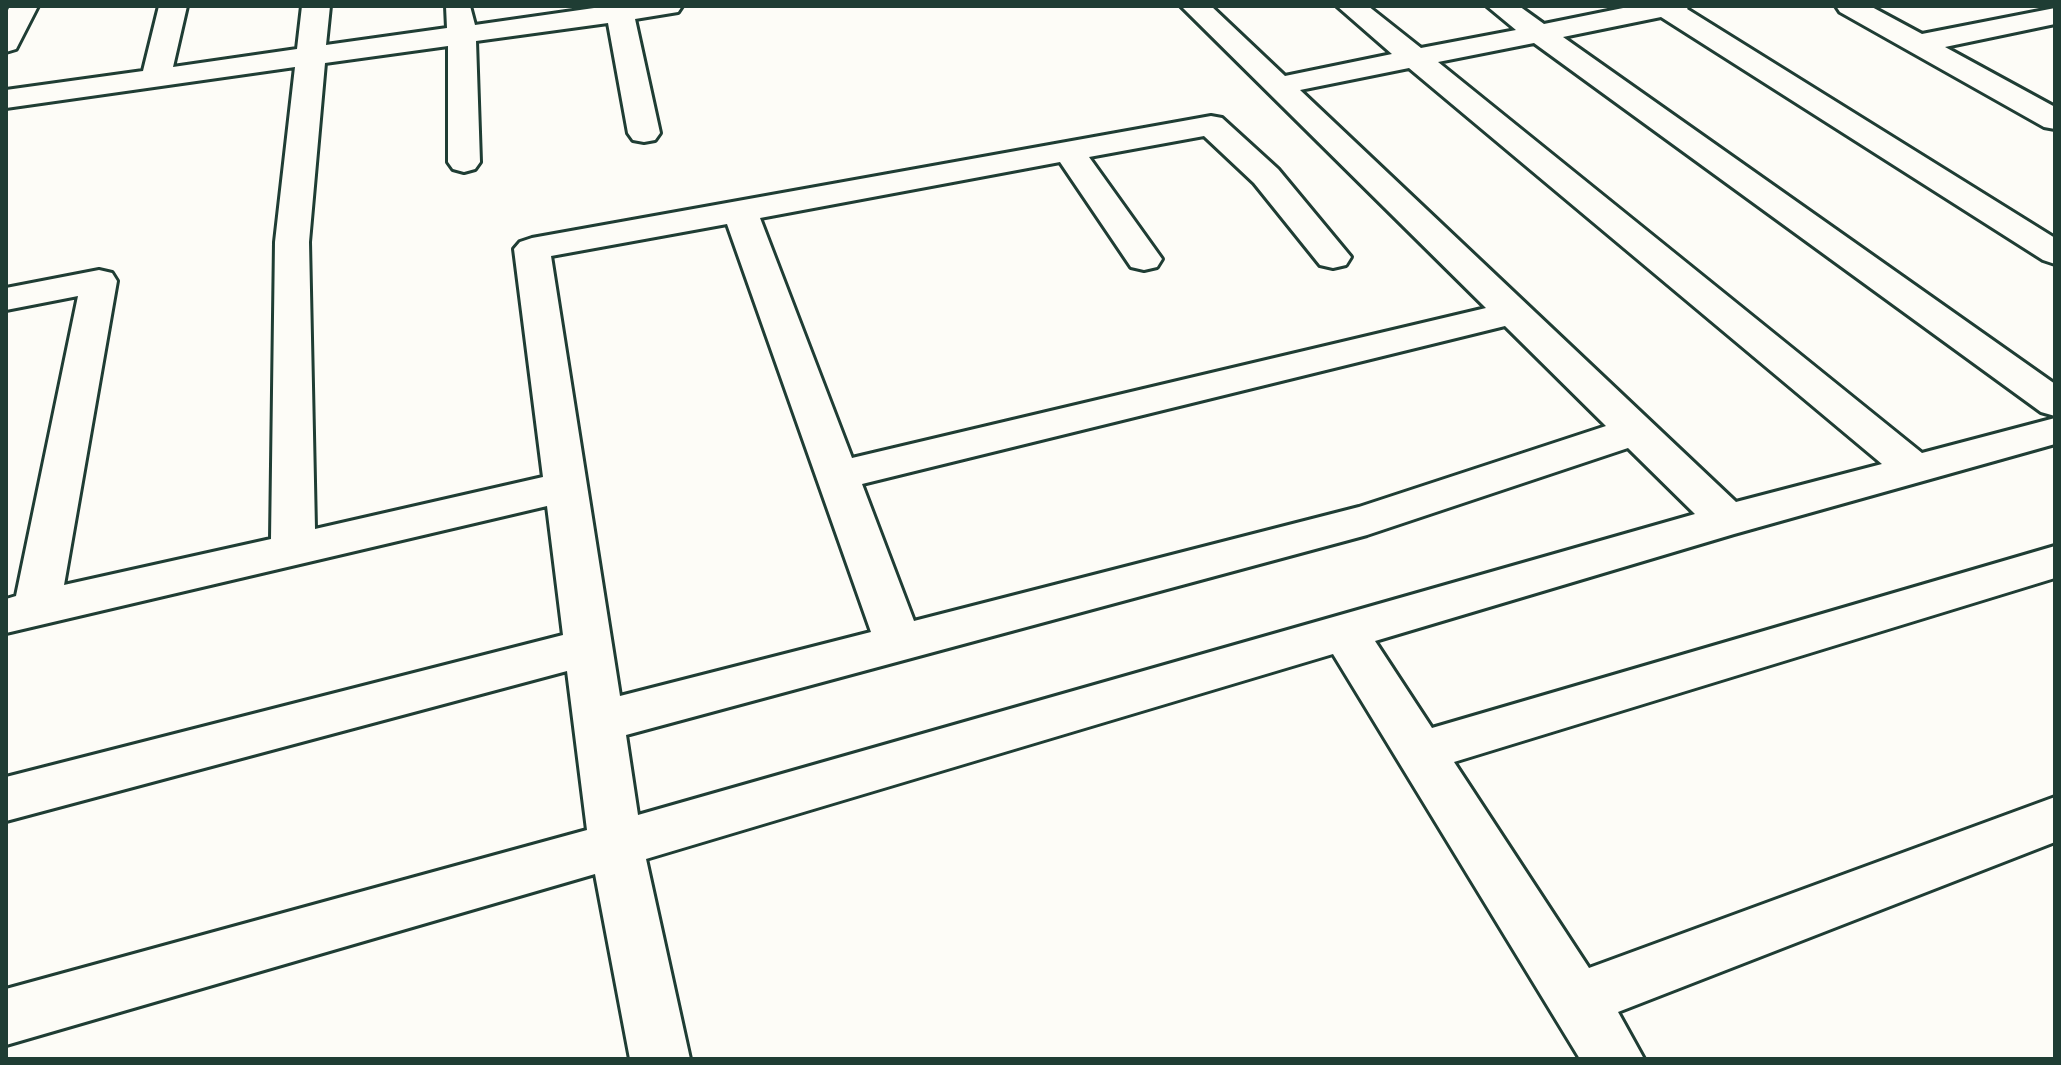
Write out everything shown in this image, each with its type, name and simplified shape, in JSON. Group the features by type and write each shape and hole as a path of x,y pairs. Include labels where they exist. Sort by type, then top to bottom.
{"street":[{"path":"6,43 24,6"},
{"path":"156,78 173,6"},
{"path":"293,549 292,242 316,6"},
{"path":"6,99 312,56 460,20 620,13 668,6"},
{"path":"1195,6 1728,520"},
{"path":"1351,6 1915,469"},
{"path":"1501,6 2053,426"},
{"path":"1850,6 2055,120"},
{"path":"1278,86 1667,7 2055,253"},
{"path":"620,13 644,133"},
{"path":"1917,44 2055,16"},
{"path":"460,20 464,162"},
{"path":"660,1059 616,845 532,249 1211,125 1266,176 1333,257"},
{"path":"1069,151 1144,259"},
{"path":"740,211 899,643"},
{"path":"6,299 99,281 21,612 565,487"},
{"path":"838,476 1513,313"},
{"path":"6,1017 616,845 1728,520 1915,469 2053,426"},
{"path":"598,722 1367,520 1636,431"},
{"path":"1420,752 2055,562"},
{"path":"1344,632 1614,1059"},
{"path":"6,799 588,647"},
{"path":"1577,1000 2055,819"}]}
